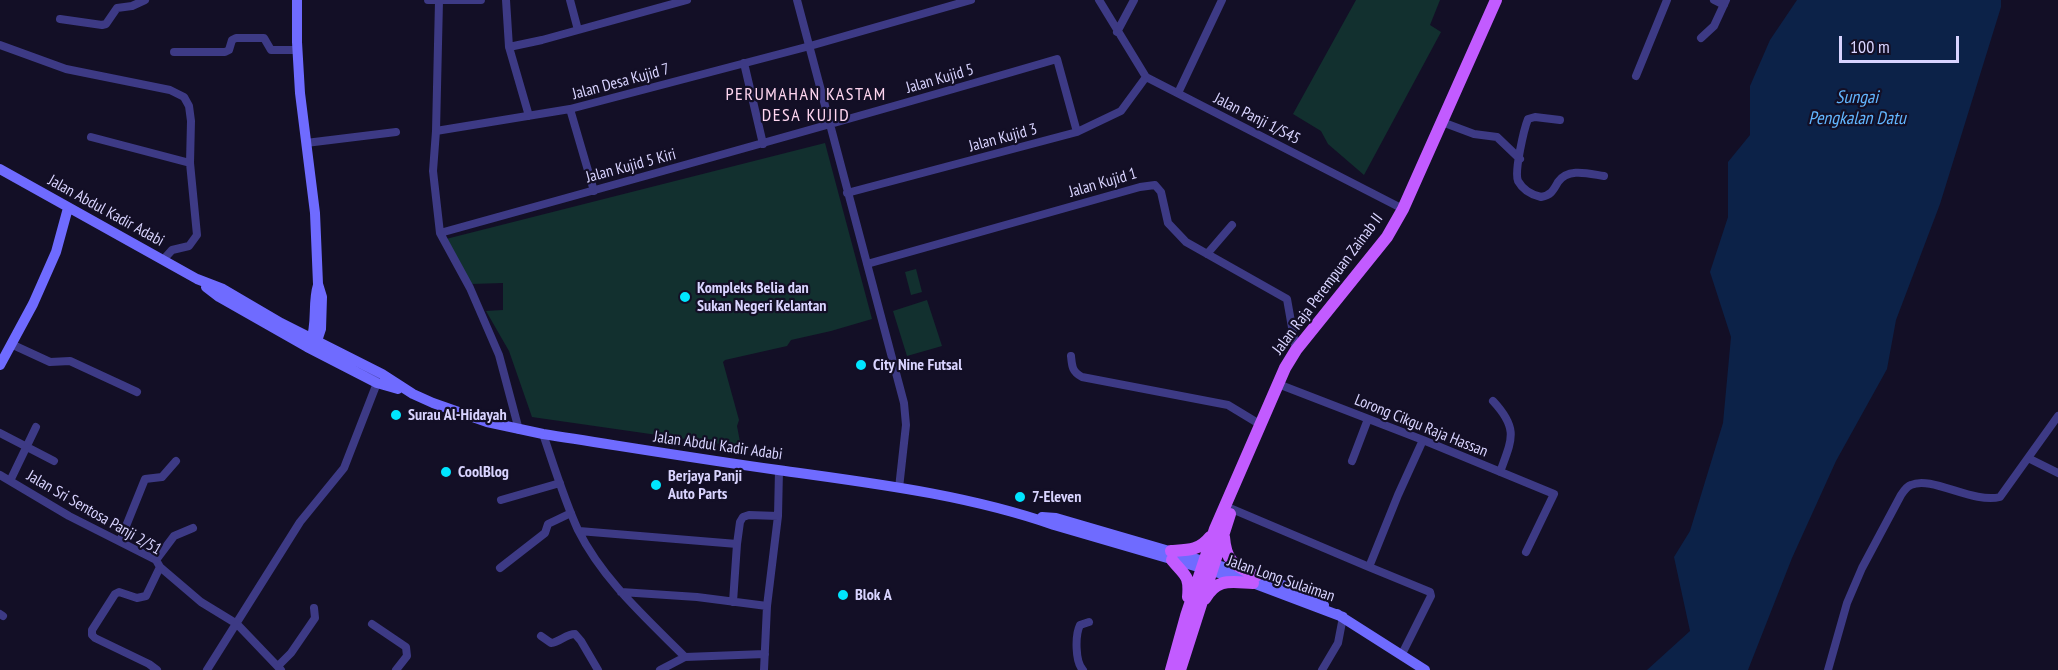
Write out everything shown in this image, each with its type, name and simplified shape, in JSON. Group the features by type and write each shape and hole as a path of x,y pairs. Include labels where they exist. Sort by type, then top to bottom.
{"main road":[{"path":"297,0 297,50 315,213 318,284 322,297 321,329 313,344"},
{"name":"Jalan Raja Perempuan Zainab II","path":"1261,425 1278,384 1296,350 1387,237 1403,209 1496,0"},
{"name":"Jalan Abdul Kadir Adabi","path":"0,169 197,279 219,297 313,344 382,374 413,394"},
{"path":"0,363 33,304 56,252 68,208"},
{"name":"Jalan Abdul Kadir Adabi","path":"313,344 378,383 413,394 461,414 519,430 899,488 1023,514 1054,525 1207,566"},
{"path":"1180,670 1191,616 1189,587 1186,575 1172,555 1204,545 1220,530 1232,508 1261,425"},
{"path":"1171,670 1220,530 1261,425"},
{"path":"1220,530 1227,557 1254,580"},
{"name":"Jalan Long Sulaiman","path":"1207,566 1254,580 1343,617 1425,670"},
{"path":"1191,616 1210,589 1218,584 1254,580"}],"street":[{"path":"60,19 102,25 106,24 117,8 132,6 145,0"},
{"path":"428,0 481,0"},
{"path":"506,0 509,47 529,116"},
{"path":"570,0 578,30"},
{"path":"509,47 687,0"},
{"path":"797,0 906,414 899,488"},
{"name":"Jalan Desa Kujid 7","path":"436,131 570,109 810,46 971,0"},
{"path":"1099,0 1146,77"},
{"path":"1117,32 1134,0"},
{"path":"1178,93 1222,0"},
{"path":"1636,76 1667,0"},
{"path":"1701,38 1714,26 1725,2 1714,0"},
{"path":"439,1 433,171 440,233 470,288 499,355 519,430"},
{"path":"174,52 225,51 229,50 234,39 245,38 264,38 271,50 297,50"},
{"path":"0,45 66,69 170,90 184,97 189,106 191,121 190,163 197,235 189,246 172,250 163,260"},
{"name":"Jalan Kujid 5","path":"830,123 1057,59 1077,132"},
{"path":"744,63 764,144"},
{"name":"Jalan Panji 1/S45","path":"1146,77 1403,209"},
{"name":"Jalan Kujid 3","path":"847,193 1077,132 1121,111 1146,77"},
{"path":"570,109 594,191"},
{"path":"1560,120 1535,117 1528,119 1517,172 1520,183 1527,192 1541,198 1552,193 1560,180 1569,173 1579,172 1604,176"},
{"path":"1442,122 1474,134 1497,137 1520,159"},
{"name":"Jalan Kujid 5 Kiri","path":"440,233 764,144 830,123"},
{"path":"306,143 396,132"},
{"path":"91,137 190,163"},
{"name":"Jalan Kujid 1","path":"867,264 1151,184 1160,189 1168,223 1186,242 1287,299 1296,350"},
{"path":"1207,254 1232,225"},
{"path":"11,344 48,362 70,362 137,392"},
{"path":"1071,356 1072,367 1082,377 1228,405 1261,425"},
{"path":"207,670 300,522 344,468 378,383"},
{"name":"Lorong Cikgu Raja Hassan","path":"1278,384 1554,494 1526,552"},
{"path":"1493,401 1504,413 1511,428 1511,441 1500,472"},
{"path":"1828,670 1847,603 1858,576 1901,495 1910,485 1924,482 1989,500 2000,497 2058,416"},
{"path":"1352,461 1368,419"},
{"path":"10,481 36,428"},
{"path":"0,433 54,461"},
{"path":"543,434 571,513 597,562 621,592 685,657"},
{"path":"1369,567 1423,440"},
{"path":"2028,458 2058,473"},
{"path":"120,541 145,479 162,477 177,461"},
{"path":"764,670 767,606 778,516 779,470"},
{"name":"Jalan Sri Sentosa Panji 2/51","path":"0,476 158,564 201,602 237,624 279,668"},
{"path":"501,500 560,483"},
{"path":"1232,508 1430,592 1431,596 1402,654"},
{"path":"500,568 545,533 548,524 571,513"},
{"path":"733,602 740,522 743,517 749,515 778,516"},
{"path":"157,670 95,638 92,630 115,594 119,592 137,598 146,596 158,564 174,536 193,528"},
{"path":"579,531 737,544"},
{"path":"621,592 696,597 767,606"},
{"path":"279,668 315,618 314,608"},
{"path":"1322,670 1338,643 1343,617"},
{"path":"1083,670 1078,662 1078,631 1080,625 1089,622"},
{"path":"372,624 406,647 407,656 396,670"},
{"path":"541,636 554,643 575,634 598,670"},
{"path":"660,670 685,657 765,654"}],"green space":[{"path":"1356,0 1440,0 1430,25 1441,32 1364,175 1328,144 1321,131 1293,114"},
{"name":"Kompleks Belia dan Sukan Negeri Kelantan","path":"825,143 872,319 791,340 787,346 725,360 723,362 739,420 737,426 741,447 532,417 509,351 486,311 503,310 503,283 471,284 446,239"},
{"path":"916,269 922,292 911,295 905,272"},
{"path":"927,300 942,346 907,356 893,311"}],"water":[{"name":"Sungai Pengkalan Datu","path":"1797,0 2001,0 2001,7 1940,204 1896,320 1887,369 1836,461 1792,558 1748,670 1647,670 1690,631 1674,557 1690,531 1723,423 1731,337 1710,272 1728,217 1728,162 1750,135 1750,86 1770,40"}],"place":[{"name":"Kompleks Belia dan Sukan Negeri Kelantan","path":"685,297"},
{"name":"City Nine Futsal","path":"861,365"},
{"name":"Surau Al-Hidayah","path":"396,415"},
{"name":"CoolBlog","path":"446,472"},
{"name":"Berjaya Panji Auto Parts","path":"656,485"},
{"name":"7-Eleven","path":"1020,497"},
{"name":"Blok A","path":"843,595"}],"district":[{"name":"PERUMAHAN KASTAM DESA KUJID","path":"806,106"}]}
